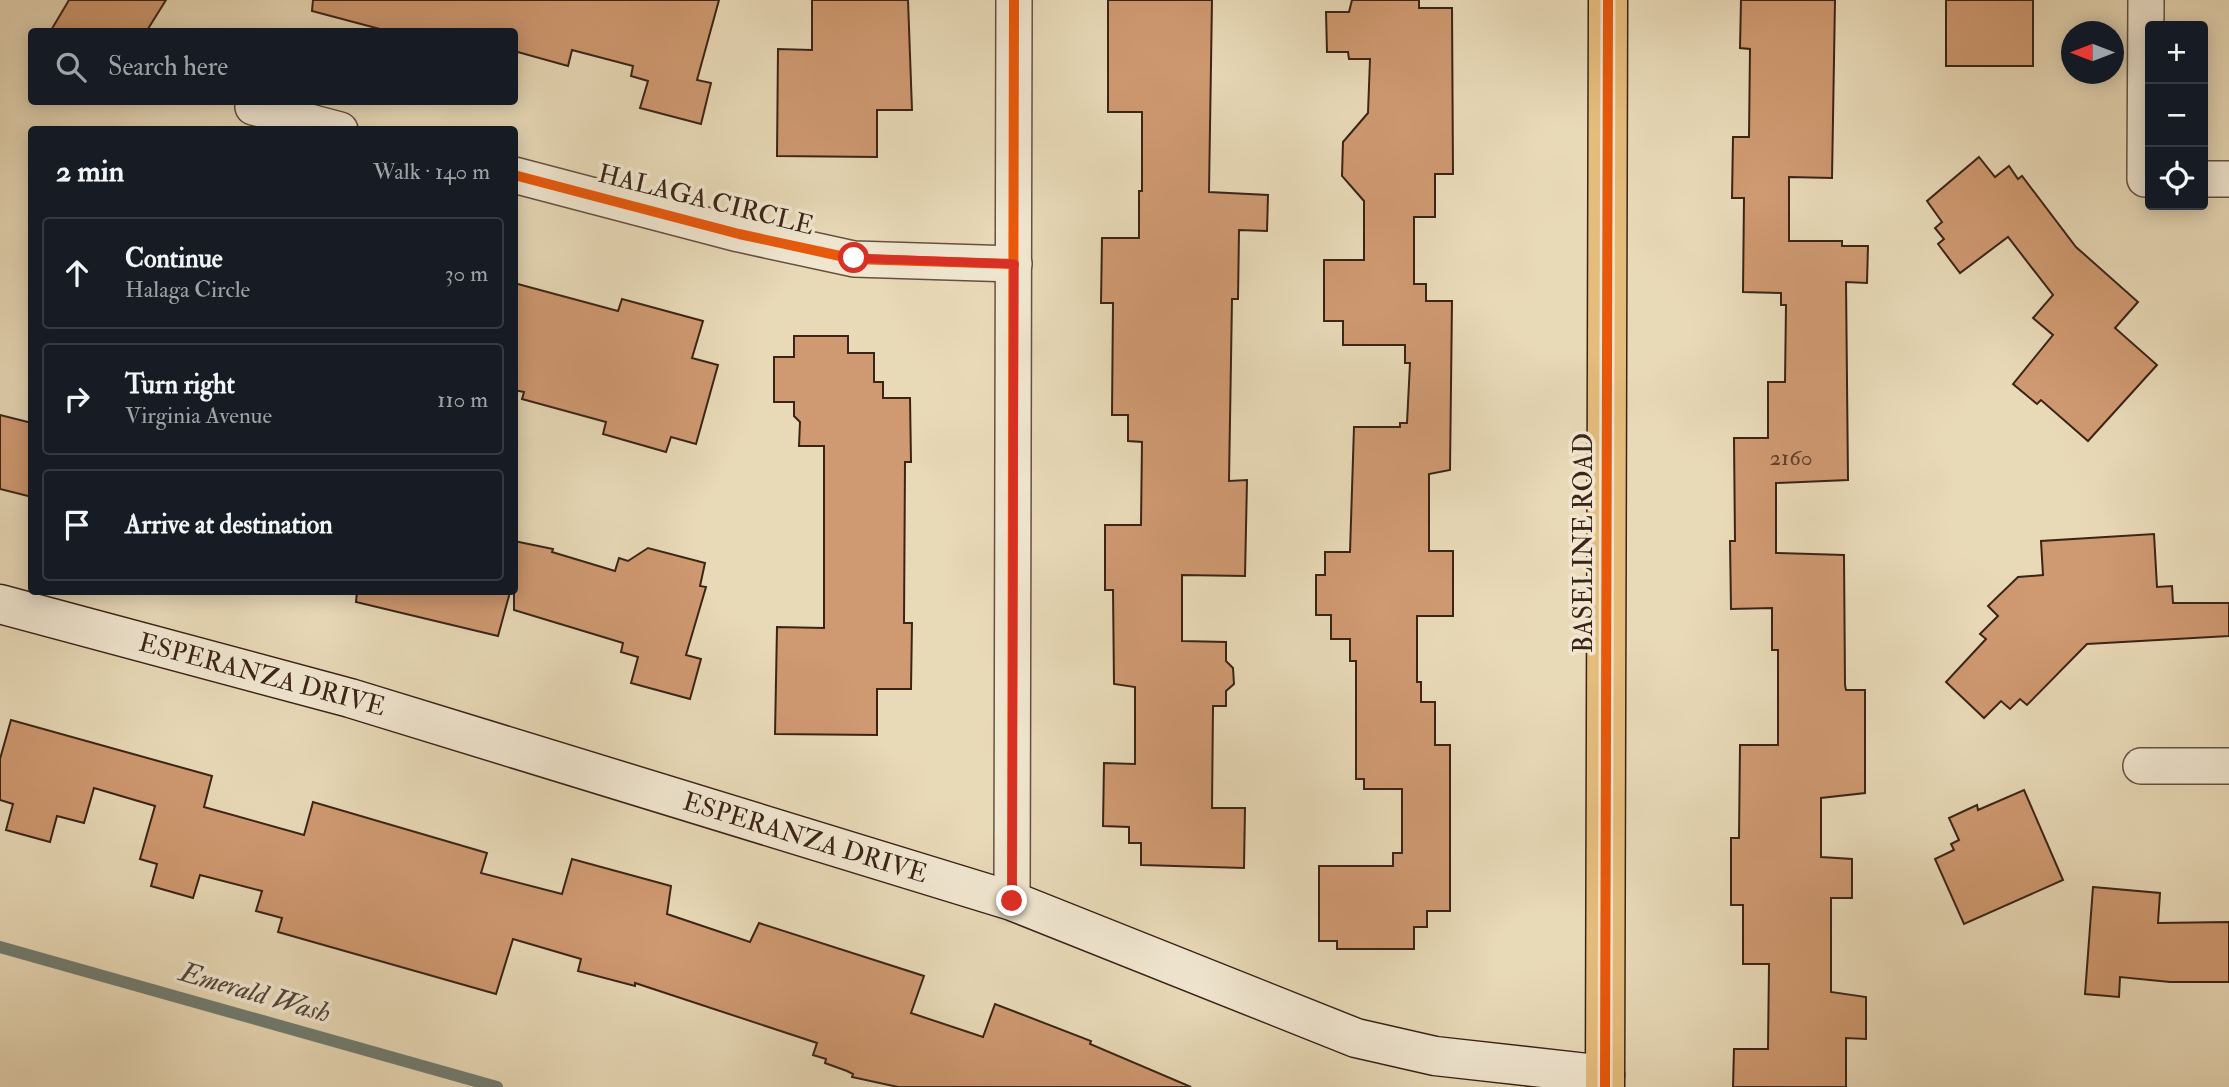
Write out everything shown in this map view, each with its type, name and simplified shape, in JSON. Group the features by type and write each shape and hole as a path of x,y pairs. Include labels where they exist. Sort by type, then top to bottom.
{"main road":[{"name":"BASELINE ROAD","path":"1605,1081 1608,0"},
{"name":"ESPERANZA DRIVE","path":"0,604 350,698 1012,901 1356,1038 1435,1056 1605,1081"}],"street":[{"path":"1012,901 1014,0"},
{"path":"2146,0 2146,147"},
{"path":"253,107 325,126"},
{"name":"HALAGA CIRCLE","path":"518,176 739,234 854,258 1014,264"},
{"path":"2208,179 2229,179"},
{"path":"2141,766 2229,766"}],"building":[{"path":"69,0 166,0 148,28 52,28"},
{"path":"313,0 719,0 697,80 711,83 701,124 640,108 648,81 631,76 633,66 572,50 568,66 518,52 518,28 376,28 312,11"},
{"path":"812,0 908,0 912,110 877,110 877,157 777,156 778,49 812,50"},
{"path":"1108,0 1212,0 1209,192 1268,195 1267,231 1239,230 1238,299 1232,299 1229,481 1247,480 1245,576 1182,575 1182,641 1226,642 1226,661 1233,668 1234,684 1226,691 1226,706 1213,706 1212,808 1245,808 1244,868 1141,865 1141,843 1129,843 1129,827 1103,826 1104,763 1135,764 1135,687 1114,684 1113,590 1105,590 1105,525 1141,525 1142,442 1128,441 1128,415 1112,415 1113,303 1101,303 1102,238 1139,238 1139,191 1142,191 1142,112 1108,112"},
{"path":"1352,0 1419,0 1419,8 1452,8 1453,174 1435,174 1435,217 1414,217 1414,284 1426,284 1426,301 1452,301 1450,470 1429,474 1429,551 1453,551 1453,616 1417,616 1417,682 1421,682 1421,702 1435,702 1435,745 1450,745 1450,911 1427,911 1427,927 1414,927 1414,949 1337,949 1337,941 1319,941 1319,866 1393,866 1393,853 1402,853 1402,789 1364,789 1364,779 1356,779 1356,661 1350,661 1350,639 1331,639 1331,615 1316,615 1316,575 1325,575 1325,552 1350,552 1354,427 1400,427 1400,423 1407,423 1410,363 1405,363 1405,345 1343,345 1343,321 1324,321 1324,260 1364,260 1364,201 1342,176 1343,142 1368,113 1370,59 1349,59 1348,52 1327,52 1326,12 1349,12"},
{"path":"1741,0 1835,0 1832,178 1789,177 1789,241 1842,241 1842,246 1868,246 1867,283 1846,282 1848,480 1776,483 1776,553 1844,555 1845,685 1846,690 1865,690 1865,793 1821,798 1821,857 1852,859 1852,898 1831,898 1831,992 1866,997 1866,1039 1846,1038 1846,1087 1733,1087 1734,1049 1768,1049 1769,964 1743,964 1743,905 1731,905 1731,838 1739,838 1740,745 1778,745 1778,650 1772,650 1772,608 1731,609 1730,541 1735,541 1734,438 1768,438 1768,382 1785,382 1786,305 1781,305 1781,293 1743,292 1744,198 1732,198 1733,137 1749,137 1750,49 1740,48"},
{"path":"1946,0 2033,0 2033,66 1946,66"},
{"path":"1979,157 1995,177 2009,166 2018,179 2022,176 2076,247 2138,302 2115,328 2157,365 2088,441 2041,400 2037,404 2013,384 2053,335 2033,318 2053,295 2008,237 1960,273 1938,244 1944,239 1935,228 1942,222 1927,201"},
{"path":"518,284 618,311 622,299 703,321 692,358 718,365 696,444 671,437 666,452 603,434 606,422 522,399 524,392 518,391"},
{"path":"794,336 848,336 848,353 874,353 874,382 883,382 883,398 910,398 911,462 905,462 904,623 912,623 911,689 877,689 877,735 775,734 777,627 824,628 824,446 799,446 800,422 794,416 794,402 774,402 774,357 794,357"},
{"path":"0,415 28,422 28,496 0,489"},
{"path":"2154,534 2157,587 2172,586 2173,603 2229,603 2229,636 2087,644 2027,705 2020,699 2010,709 2001,701 1984,718 1946,682 1986,639 1980,634 1998,616 1988,606 2018,577 2043,575 2041,541"},
{"path":"518,542 553,549 552,552 615,571 619,558 628,561 648,548 705,563 700,586 706,587 686,655 701,659 690,699 631,683 638,657 621,652 623,643 514,610 514,595 518,595"},
{"path":"357,595 509,595 498,636 356,602"},
{"path":"11,720 212,776 204,807 304,835 313,802 487,853 481,873 562,894 572,859 671,886 667,914 750,942 759,923 924,976 911,1013 983,1037 995,1004 1091,1041 1090,1044 1191,1087 898,1087 852,1077 853,1074 825,1063 826,1059 813,1055 817,1043 635,983 635,986 578,971 581,959 513,939 496,994 278,932 282,918 256,911 262,891 200,875 193,898 151,886 157,864 140,859 155,806 94,788 84,823 57,816 50,842 6,830 13,804 0,800 0,759"},
{"path":"2024,790 2063,880 1964,924 1935,859 1954,850 1951,844 1959,840 1949,818 1977,805 1978,810"},
{"path":"2093,887 2160,893 2158,923 2229,922 2229,982 2170,982 2120,977 2119,997 2085,994"}],"waterway":[{"name":"Emerald Wash","path":"0,947 497,1087"}],"cycle path":[{"path":"1012,901 1014,0"},
{"path":"1605,1087 1608,0"},
{"path":"518,176 739,234 854,259 1014,264"}],"route":[{"path":"854,258 1014,264 1012,901"}]}
